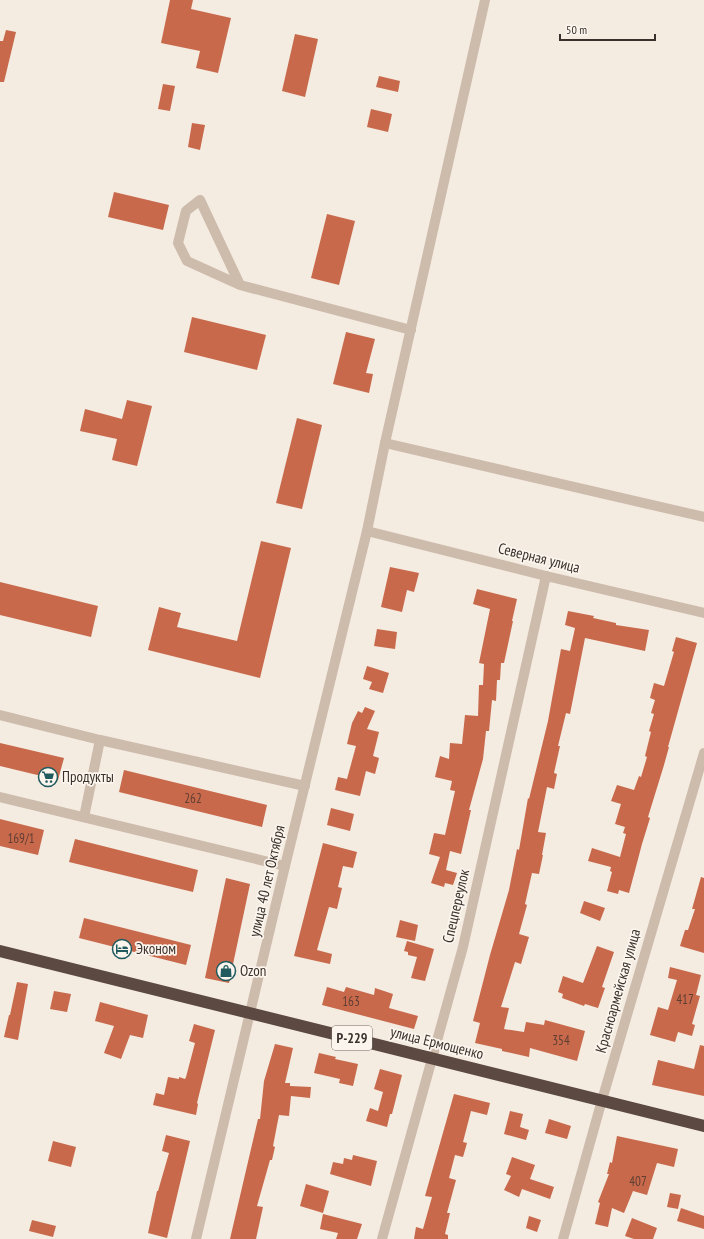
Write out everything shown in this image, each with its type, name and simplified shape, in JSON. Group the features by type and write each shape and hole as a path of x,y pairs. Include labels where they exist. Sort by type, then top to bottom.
{"highway":[{"name":"улица Ермощенко","path":"0,951 704,1126"}],"street":[{"name":"улица 40 лет Октября","path":"196,1239 367,531 385,443 485,0"},
{"path":"240,285 200,200 186,211 178,243 187,261 240,285 411,330"},
{"path":"385,443 704,517"},
{"name":"Северная улица","path":"367,531 546,576 704,613"},
{"name":"Спецпереулок","path":"382,1239 463,947 546,576"},
{"path":"0,715 100,740 305,786"},
{"path":"84,817 100,740"},
{"name":"Красноармейская улица","path":"563,1239 602,1100 704,753"},
{"path":"0,797 285,866"}],"building":[{"path":"170,0 193,0 191,9 231,18 218,73 196,68 200,51 161,43"},
{"path":"6,30 16,32 4,82 0,82 0,41 3,41"},
{"path":"295,34 318,39 305,97 282,91"},
{"path":"379,76 400,81 398,92 376,87"},
{"path":"163,84 175,86 170,111 158,109"},
{"path":"371,109 392,114 388,132 367,127"},
{"path":"192,123 205,125 200,150 188,147"},
{"path":"114,192 169,205 163,230 108,217"},
{"path":"327,214 355,221 339,285 311,278"},
{"path":"192,317 266,335 257,370 184,352"},
{"path":"346,332 375,339 366,373 373,374 369,393 333,384"},
{"path":"127,400 152,406 137,466 112,460 117,439 80,431 85,409 122,419"},
{"path":"297,418 322,425 302,509 276,503"},
{"path":"261,541 291,548 260,678 148,650 159,607 181,613 177,627 237,641"},
{"path":"390,567 419,573 414,592 407,590 402,612 381,607"},
{"path":"0,582 98,606 91,637 0,615"},
{"path":"477,589 517,599 504,663 501,663 500,680 497,680 496,701 492,700 489,731 486,731 483,759 469,810 471,810 461,854 450,851 446,870 457,873 453,885 445,883 444,887 431,883 440,857 429,854 434,833 445,835 455,791 450,790 452,781 435,777 440,756 449,759 450,743 462,744 465,715 478,716 479,685 483,685 484,664 479,663 490,609 473,604"},
{"path":"568,611 594,616 593,618 616,623 616,625 649,630 645,651 585,638 570,714 566,713 558,746 560,746 554,773 557,774 554,789 547,787 538,832 546,833 543,855 539,874 532,873 525,904 527,905 519,934 529,937 521,964 515,962 501,1007 509,1008 504,1029 524,1032 526,1022 544,1025 545,1020 585,1031 577,1061 530,1048 529,1057 475,1043 480,1023 473,1021 509,890 517,849 519,850 528,798 529,799 548,721 561,649 570,651 575,628 565,625"},
{"path":"377,629 397,632 395,649 374,646"},
{"path":"676,637 697,643 664,765 648,817 650,818 629,893 619,890 618,894 607,891 612,872 610,871 611,867 588,861 592,848 620,857 626,834 623,833 625,827 615,824 621,804 611,801 617,785 634,790 639,776 641,777 647,757 645,756 651,732 649,731 654,714 651,713 655,700 650,698 654,683 664,686 674,652 672,651"},
{"path":"367,666 389,673 383,693 369,689 372,682 363,679"},
{"path":"365,707 375,711 367,729 379,732 373,756 379,758 375,774 366,771 360,796 335,790 338,777 347,779 356,746 347,744 352,723 358,711 362,713"},
{"path":"0,743 64,758 58,780 0,766"},
{"path":"124,770 267,805 262,827 119,792"},
{"path":"331,808 354,814 350,831 327,825"},
{"path":"0,819 44,830 38,855 0,846"},
{"path":"75,839 198,870 193,892 69,862"},
{"path":"323,843 357,852 353,868 343,866 338,887 342,888 337,909 329,907 317,950 332,954 330,964 294,956"},
{"path":"701,877 704,878 704,953 680,946 685,930 688,930 695,909 692,909"},
{"path":"226,878 250,884 229,983 205,978"},
{"path":"584,901 605,908 600,921 580,913"},
{"path":"84,918 191,945 186,965 79,938"},
{"path":"400,920 418,925 415,941 396,937"},
{"path":"407,941 434,949 425,981 411,978 417,957 408,955 408,952 404,951"},
{"path":"597,946 614,952 602,987 605,988 598,1008 585,1004 584,1006 562,998 563,994 558,992 563,976 583,983"},
{"path":"670,967 701,975 696,995 700,996 692,1024 695,1025 692,1036 678,1032 675,1042 650,1035 658,1007 668,1010 677,980 668,978"},
{"path":"17,982 28,984 18,1040 4,1037"},
{"path":"327,987 344,992 346,987 374,995 375,988 393,994 389,1008 418,1016 414,1029 322,1005"},
{"path":"54,991 71,994 67,1012 50,1009"},
{"path":"100,1002 148,1015 143,1038 130,1035 121,1059 104,1053 114,1026 95,1021"},
{"path":"194,1024 215,1030 197,1103 196,1115 153,1105 156,1093 164,1095 168,1077 179,1079 179,1077 185,1079 195,1043 189,1041"},
{"path":"275,1044 293,1048 285,1083 290,1083 290,1086 311,1087 310,1098 291,1096 289,1116 279,1115 272,1160 270,1160 257,1206 263,1207 256,1239 230,1239 258,1119 260,1119 264,1081"},
{"path":"700,1045 704,1046 704,1096 652,1085 658,1060 694,1069"},
{"path":"319,1053 336,1057 335,1059 358,1064 353,1086 339,1083 340,1079 314,1073"},
{"path":"380,1069 402,1075 392,1114 390,1114 387,1127 366,1121 370,1108 378,1111 383,1092 374,1089"},
{"path":"454,1094 490,1103 487,1115 471,1111 463,1142 467,1143 463,1157 455,1155 449,1178 456,1180 447,1213 450,1213 445,1234 448,1235 448,1239 414,1239 416,1227 423,1229 432,1197 425,1196"},
{"path":"510,1111 523,1114 520,1127 529,1130 526,1140 504,1134"},
{"path":"549,1119 571,1126 567,1139 545,1133"},
{"path":"166,1135 190,1141 167,1238 148,1233 157,1191 169,1153 162,1151"},
{"path":"617,1136 678,1149 674,1167 657,1163 647,1195 633,1191 624,1213 612,1208 608,1227 595,1224 600,1203 598,1202 609,1174 607,1174 610,1162 612,1163"},
{"path":"53,1141 76,1147 71,1167 48,1161"},
{"path":"353,1155 377,1161 371,1186 330,1174 333,1162 343,1164 344,1158 352,1160"},
{"path":"512,1157 535,1165 530,1179 554,1187 550,1199 522,1189 519,1197 504,1190 511,1176 506,1174"},
{"path":"306,1184 329,1191 323,1213 300,1206"},
{"path":"670,1193 681,1195 678,1209 667,1207"},
{"path":"681,1208 704,1216 704,1229 677,1221"},
{"path":"323,1214 362,1224 357,1239 336,1239 338,1233 320,1229"},
{"path":"529,1216 541,1220 537,1232 526,1228"},
{"path":"632,1218 657,1228 653,1239 634,1239 625,1236"},
{"path":"32,1220 56,1226 53,1237 29,1231"}],"place":[{"name":"Продукты","path":"48,777"},
{"name":"Эконом","path":"122,949"},
{"name":"Ozon","path":"226,971"}]}
